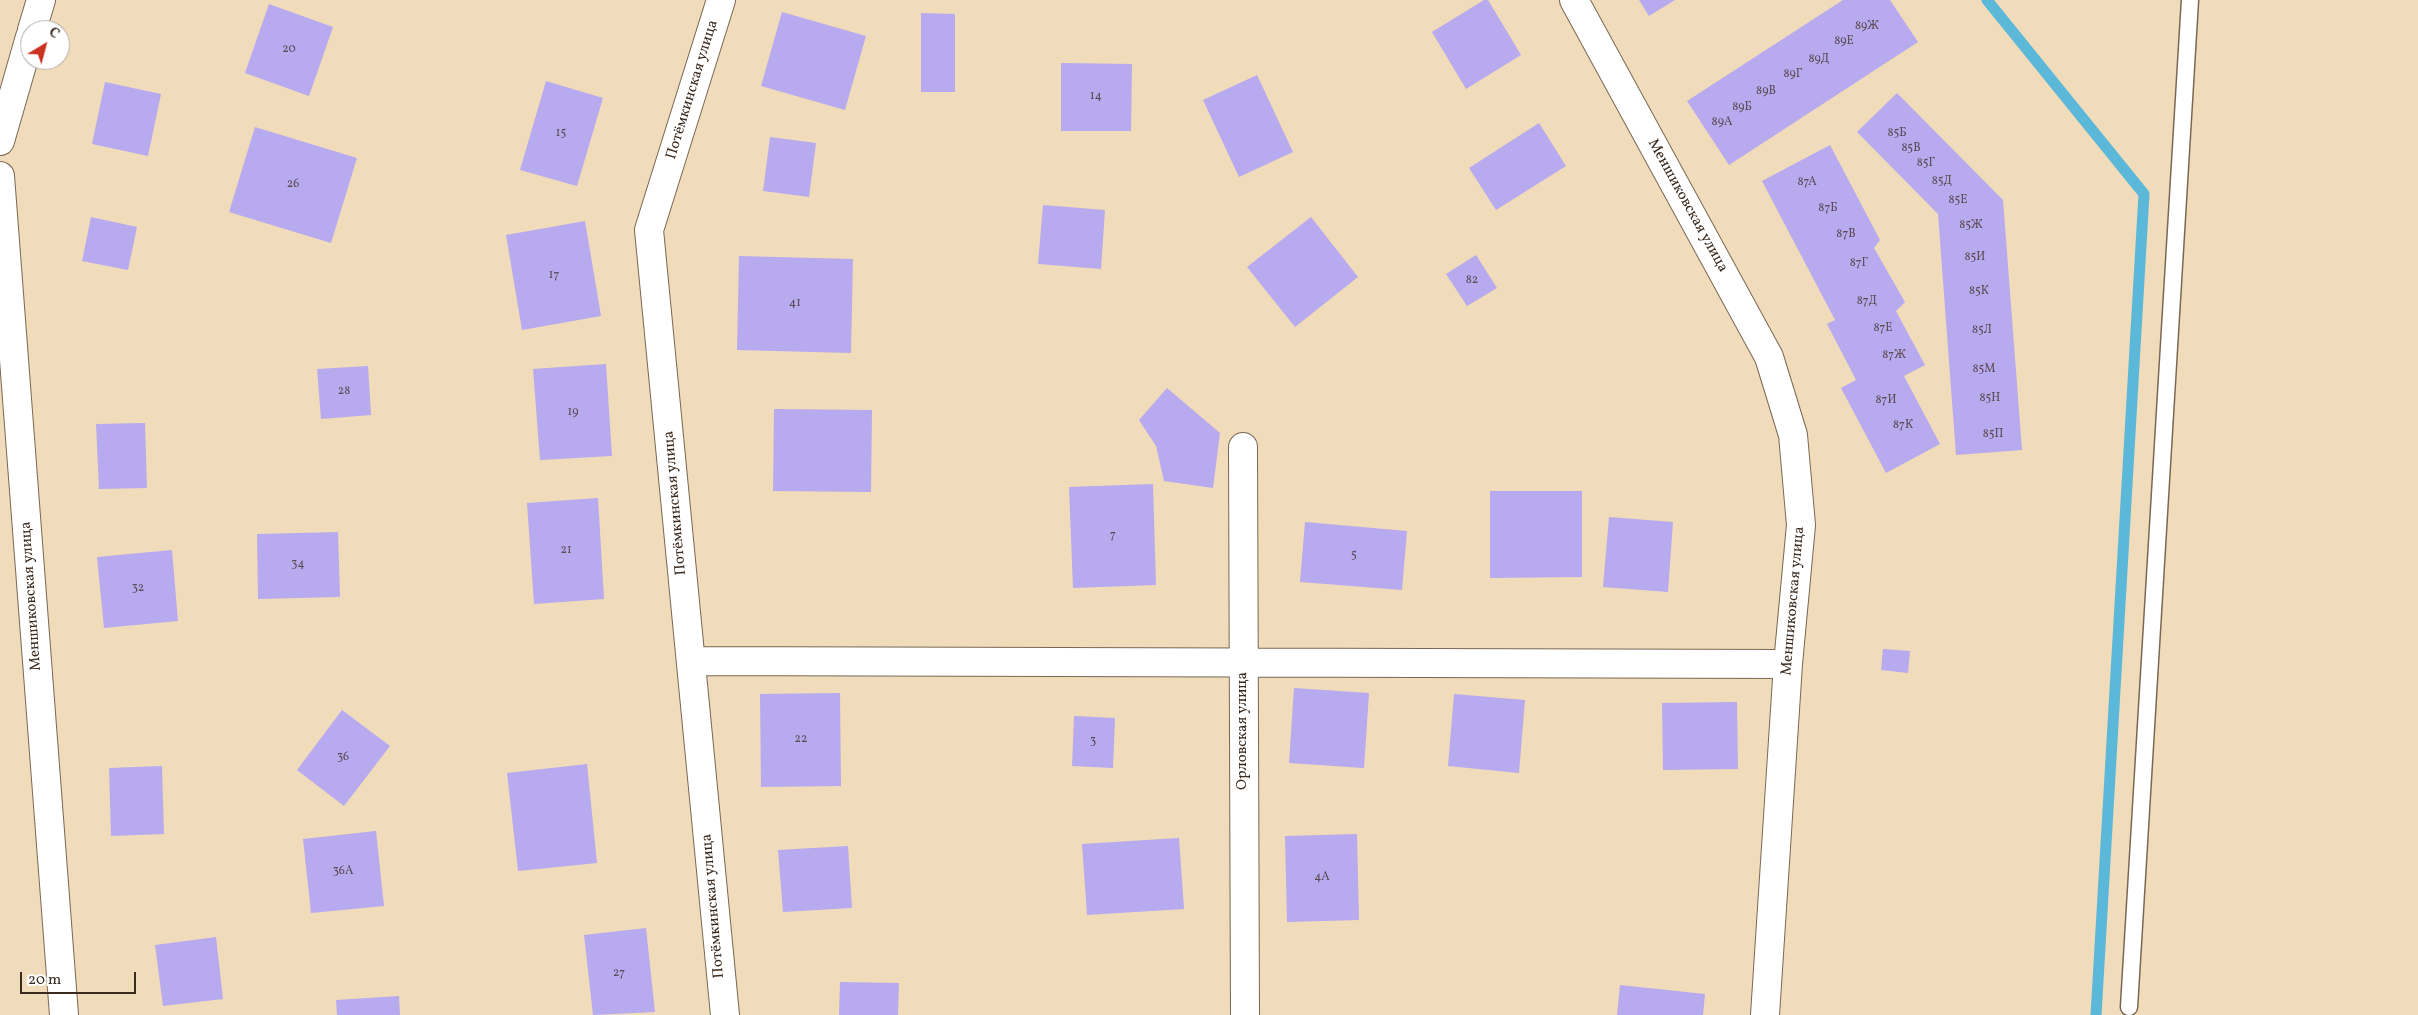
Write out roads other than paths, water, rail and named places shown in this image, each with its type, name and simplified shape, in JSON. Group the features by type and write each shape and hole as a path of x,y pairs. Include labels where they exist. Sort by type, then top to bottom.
{"street":[{"path":"35,20 41,0"},
{"name":"Потёмкинская улица","path":"721,0 650,230 725,1015"},
{"name":"Меншиковская улица","path":"1574,0 1769,356 1793,435 1801,525 1788,664 1765,1015"},
{"path":"0,141 20,70"},
{"name":"Меншиковская улица","path":"0,176 64,1015"},
{"name":"Орловская улица","path":"1243,446 1245,1015"},
{"path":"691,661 1788,664"}],"lane":[{"path":"2129,1007 2190,0"}],"waterway":[{"path":"1987,0 2144,194 2096,1015"}]}
